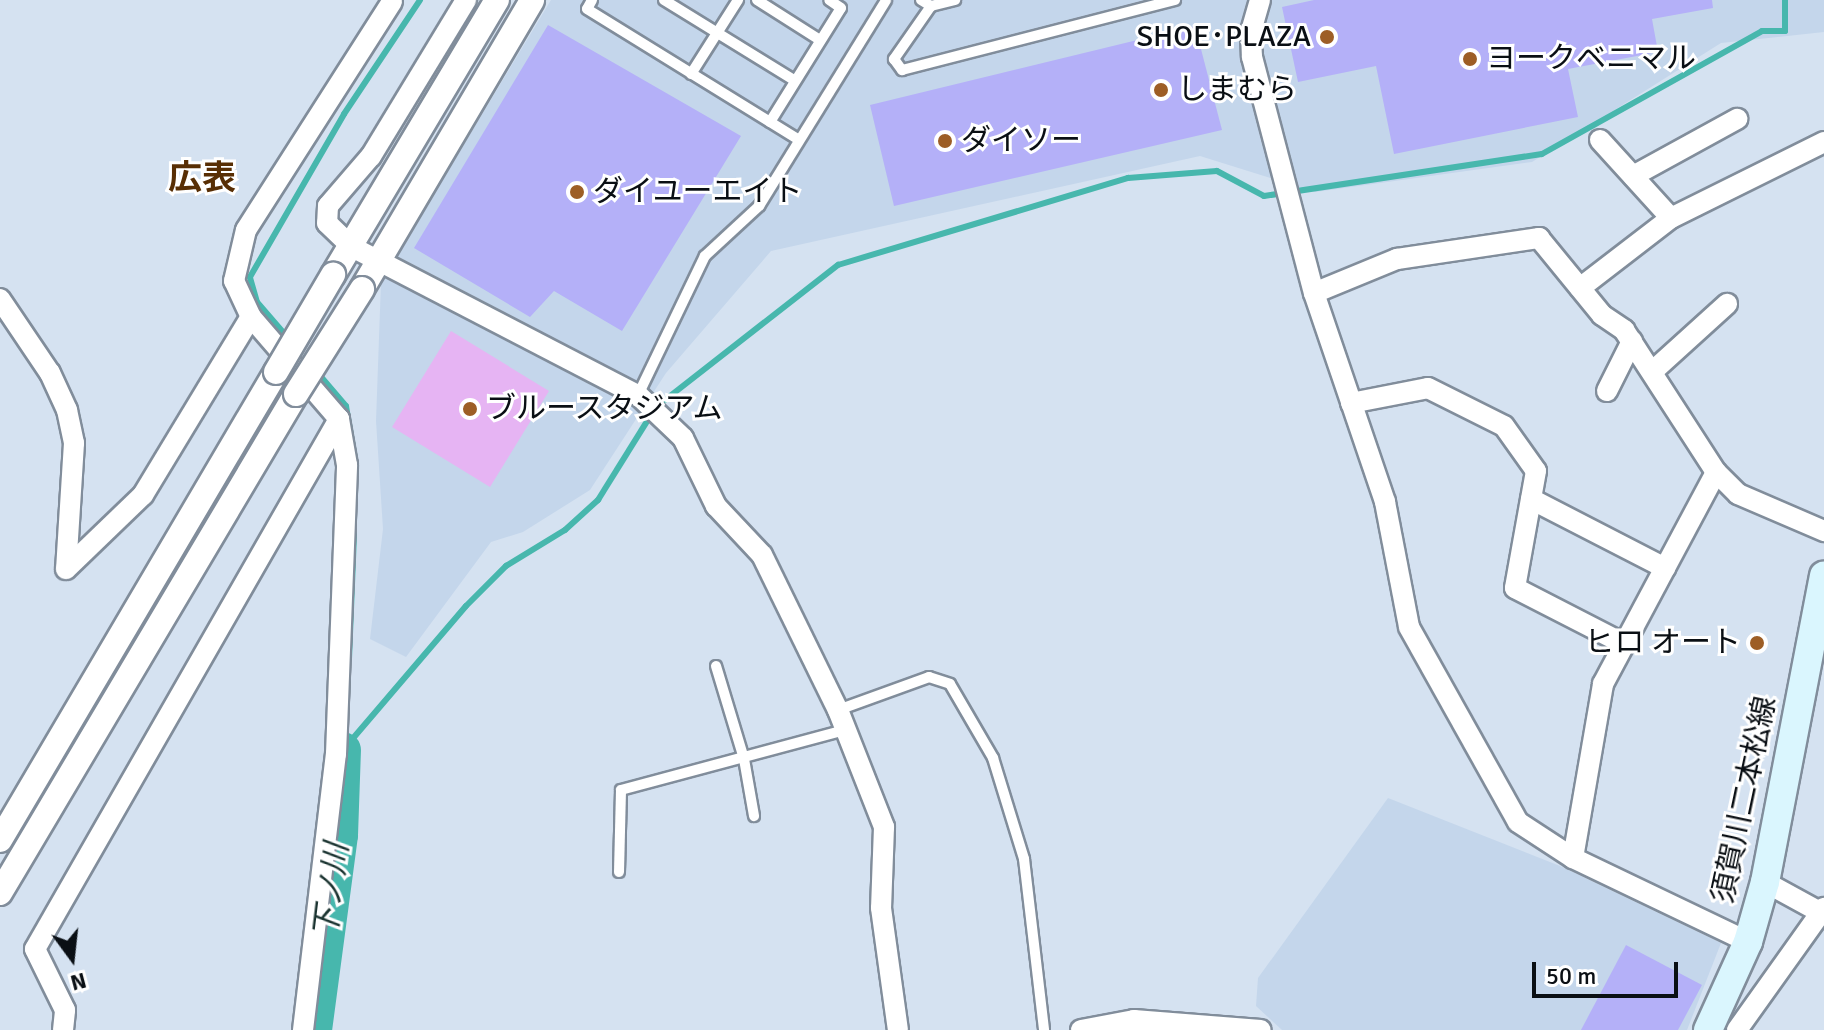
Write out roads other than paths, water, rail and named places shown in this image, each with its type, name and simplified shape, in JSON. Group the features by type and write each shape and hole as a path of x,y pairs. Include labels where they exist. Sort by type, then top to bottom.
{"main road":[{"name":"須賀川二本松線","path":"1708,1030 1748,942 1765,882 1824,576"}],"street":[{"path":"466,0 371,156 328,206 327,223 352,247 379,262 638,395 683,438 716,506 762,555 838,710 884,827 881,908 898,1030"},
{"path":"0,840 497,0"},
{"path":"0,893 296,394 379,262 532,0"},
{"path":"1260,0 1251,31 1252,57 1314,293 1385,502 1409,627 1518,822 1573,858 1748,942"},
{"path":"303,1030 336,754 347,465 339,419 251,317 234,281 246,230 392,2"},
{"path":"1633,176 1737,119"},
{"path":"1600,140 1671,218"},
{"path":"1580,288 1671,218 1824,142"},
{"path":"1314,293 1397,259 1539,238 1580,288 1632,341 1716,472 1738,494 1824,531"},
{"path":"0,299 50,373 67,410 74,443 66,569 143,495 251,317"},
{"path":"1653,371 1727,304"},
{"path":"1607,391 1632,341"},
{"path":"1351,403 1428,388 1504,426 1536,471 1515,588 1624,644"},
{"path":"63,1030 65,1010 35,949 339,419"},
{"path":"1573,858 1603,684 1716,472"},
{"path":"1531,499 1665,568"},
{"path":"1737,1030 1822,910 1765,882"},
{"path":"1081,1030 1134,1020 1261,1030"}],"lane":[{"path":"592,0 587,9 799,140"},
{"path":"664,0 794,80"},
{"path":"691,74 738,0"},
{"path":"757,0 820,40"},
{"path":"770,122 841,8 829,0"},
{"path":"638,395 705,256 759,206 886,0"},
{"path":"921,0 931,6"},
{"path":"955,0 931,6 894,59 902,70 1175,0"},
{"path":"716,666 744,759 754,816"},
{"path":"838,710 929,677 950,684 993,758 1024,859 1044,1030"},
{"path":"619,872 621,790 845,730"}],"waterway":[{"path":"288,338 257,302 250,277 344,114 420,0"},
{"path":"343,750 466,606 506,566 565,530 598,500 656,407 838,265 1128,178 1217,171 1264,196 1542,154 1762,31 1785,31 1785,0"},
{"path":"316,371 346,406 355,459"},
{"path":"349,659 354,534"},
{"name":"下ノ川","path":"314,1030 340,835 343,750"}],"place":[{"name":"SHOE･PLAZA","path":"1327,37"},
{"name":"ヨークベニマル","path":"1470,59"},
{"name":"しまむら","path":"1161,90"},
{"name":"ダイソー","path":"945,141"},
{"name":"ダイユーエイト","path":"577,192"},
{"name":"ブルースタジアム","path":"470,409"},
{"name":"ヒロ オート","path":"1757,643"}],"district":[{"name":"広表","path":"202,179"}]}
